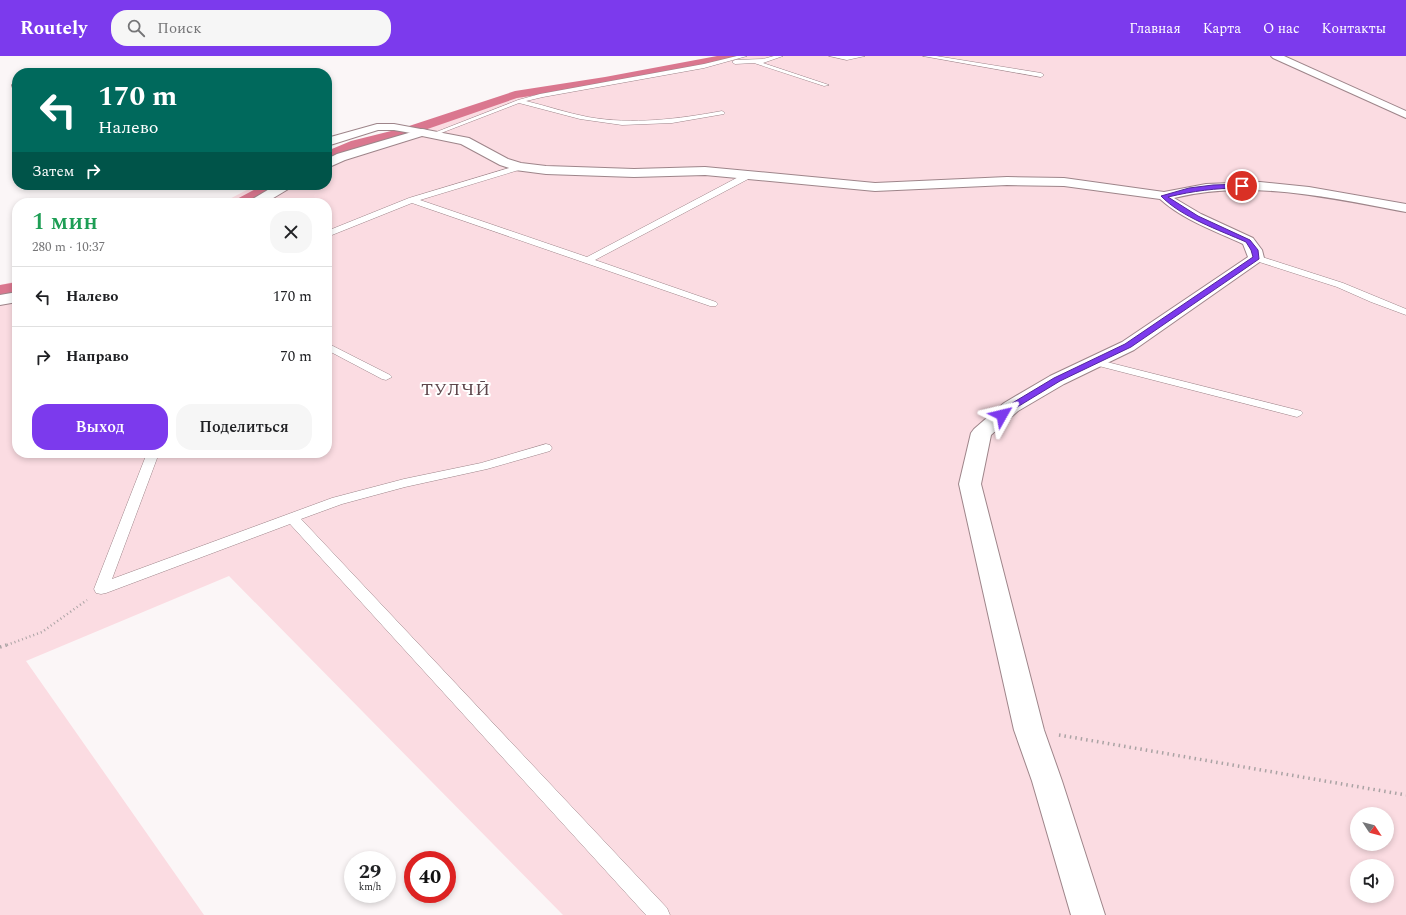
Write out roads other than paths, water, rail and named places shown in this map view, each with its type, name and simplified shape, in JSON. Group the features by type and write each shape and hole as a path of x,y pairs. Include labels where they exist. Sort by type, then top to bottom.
{"street":[{"path":"1276,56 1406,115"},
{"path":"332,141 378,127 419,131 465,141 504,162 519,167 574,172 634,173 705,171 875,187 1007,181 1064,182 1164,196 1189,190 1213,187 1249,186 1320,193 1406,208"},
{"path":"332,162 341,157 419,131"},
{"path":"264,198 277,190"},
{"path":"1088,915 1047,781 1029,730 970,484 981,432 1012,407 1057,380 1128,346 1256,258 1254,250 1248,241 1196,217 1174,204 1164,196"},
{"path":"0,300 12,298"}],"lane":[{"path":"419,131 520,101 565,90 704,66 744,56"},
{"path":"704,66 763,61 780,56"},
{"path":"832,56 847,58 862,56"},
{"path":"926,56 1041,75"},
{"path":"754,62 826,85"},
{"path":"520,101 587,119 613,122 661,122 722,113"},
{"path":"332,232 412,200 519,167"},
{"path":"589,260 749,175"},
{"path":"412,200 713,304"},
{"path":"1256,258 1340,285 1406,312"},
{"path":"332,349 386,377"},
{"path":"1095,362 1297,412"},
{"path":"151,458 101,589 337,501 404,483 483,466 546,448"},
{"path":"292,518 660,915"}],"waterway":[{"path":"332,154 356,144 408,131 515,95 605,81 731,56"},
{"path":"250,198 266,190"},
{"path":"0,291 12,289"}],"district":[{"name":"ТУЛЧӢ","path":"456,389"}]}
